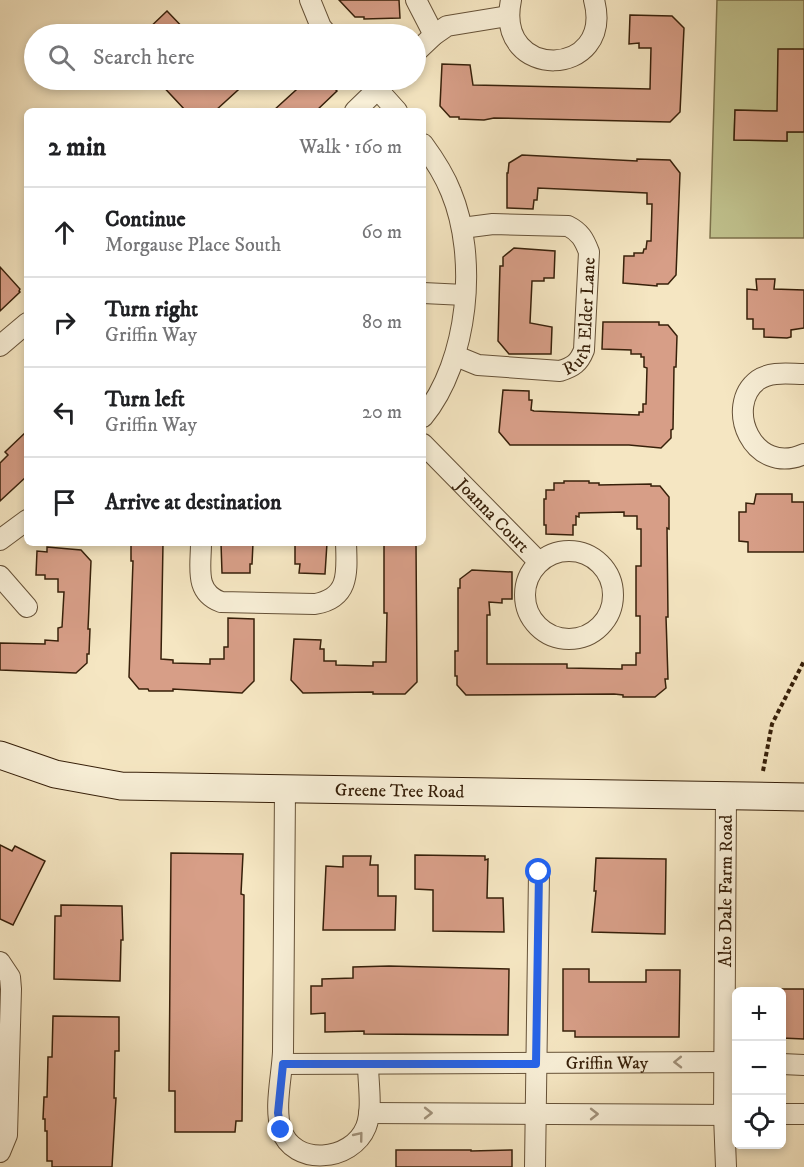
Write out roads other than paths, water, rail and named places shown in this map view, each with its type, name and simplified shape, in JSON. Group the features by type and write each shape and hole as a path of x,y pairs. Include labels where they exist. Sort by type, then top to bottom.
{"street":[{"path":"310,0 320,24"},
{"path":"416,0 434,35"},
{"path":"426,43 447,26 510,8 511,32 520,47 545,61 572,58 585,49 593,37 598,15 594,0"},
{"path":"357,108 372,90"},
{"path":"383,90 395,108"},
{"path":"426,148 445,177 456,205 462,228 465,263 465,295 456,356 439,392 426,412"},
{"name":"Ruth Elder Lane","path":"456,356 478,364 560,371 572,368 580,361 584,350 589,252 584,239 568,226 493,224 462,228"},
{"path":"426,293 465,295"},
{"path":"0,346 24,326"},
{"path":"804,374 774,374 758,380 747,396 744,413 746,430 751,442 762,451 776,458 792,459 804,454"},
{"name":"Joanna Court","path":"426,447 539,562"},
{"path":"0,540 24,522"},
{"path":"201,546 202,587 212,598 221,602 315,604 337,597 342,588 347,561 346,546"},
{"name":"Joanna Court","path":"576,550 598,560 611,580 611,611 596,630 576,639 556,637 538,626 528,611 524,596 528,578 539,562 555,552 576,550"},
{"path":"0,576 27,607"},
{"name":"Greene Tree Road","path":"0,755 54,774 121,786 804,797"},
{"path":"285,789 283,1064 278,1113 281,1130 288,1143 302,1153 320,1158 334,1155 348,1148 359,1138 366,1128 369,1113 368,1064"},
{"name":"Alto Dale Farm Road","path":"726,795 730,1062 730,1115 726,1167"},
{"path":"535,1167 539,872"},
{"path":"0,962 10,976 11,989 7,1135 0,1152"},
{"name":"Griffin Way","path":"283,1064 730,1062"},
{"path":"786,1064 804,1065"},
{"path":"369,1113 730,1115"},
{"path":"786,1114 804,1114"}]}
